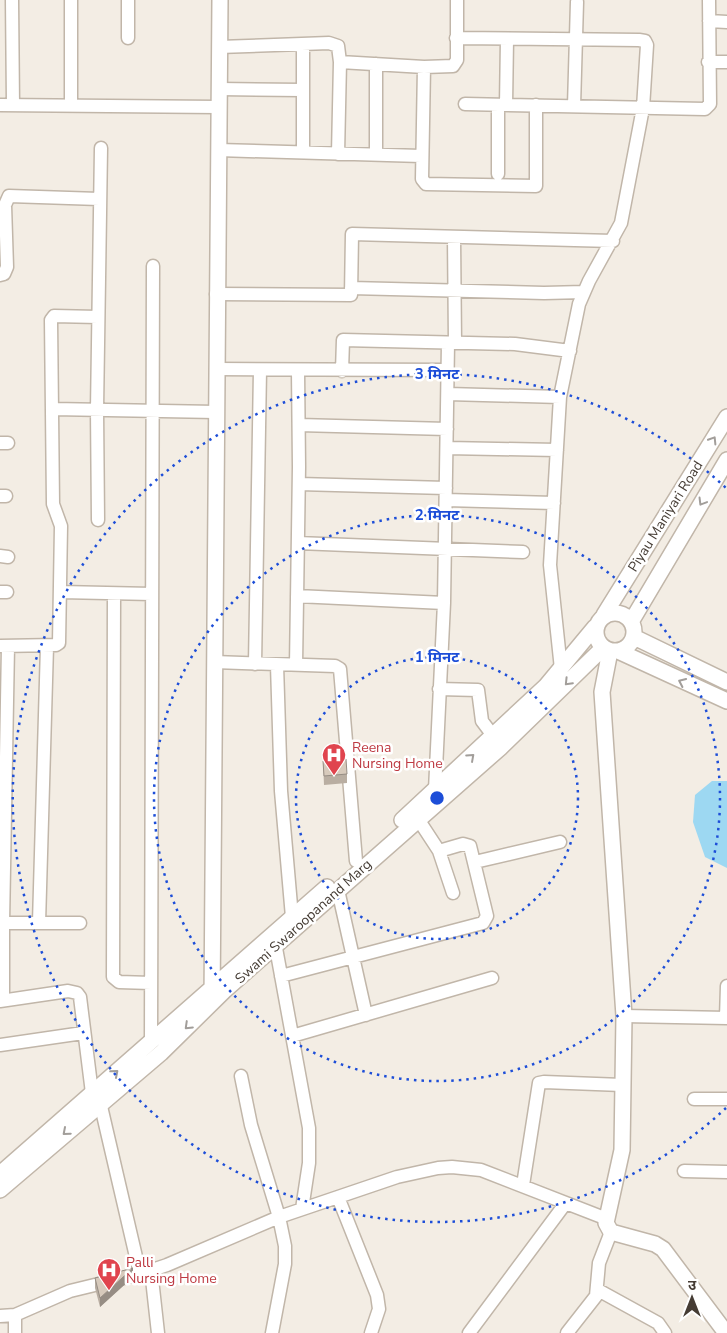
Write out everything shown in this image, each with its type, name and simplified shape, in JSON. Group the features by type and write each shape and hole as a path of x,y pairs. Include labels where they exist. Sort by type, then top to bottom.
{"street":[{"path":"12,0 6,43 6,105 218,107"},
{"path":"71,0 71,106"},
{"path":"128,0 128,38"},
{"path":"212,995 216,294 220,0"},
{"path":"340,62 424,67 456,64 456,0"},
{"path":"465,104 643,108 708,107 709,0"},
{"path":"574,106 577,2"},
{"path":"709,21 727,22"},
{"path":"456,38 645,41 648,45 643,108 621,223 584,292 560,397 550,576 561,669"},
{"path":"498,174 507,39"},
{"path":"303,44 303,152"},
{"path":"219,47 334,44 340,50 338,154"},
{"path":"708,62 727,62"},
{"path":"376,64 376,155"},
{"path":"424,67 421,156 422,179 426,184 536,186 536,105"},
{"path":"218,90 302,90"},
{"path":"98,520 97,410 101,148"},
{"path":"218,150 421,156"},
{"path":"0,276 4,274 7,267 5,205 9,196 99,200"},
{"path":"216,294 351,295 352,234 613,241"},
{"path":"435,790 444,603 448,370 456,290 454,237"},
{"path":"152,1041 153,266"},
{"path":"351,288 584,292"},
{"path":"98,316 61,315 54,316 51,320 53,504 61,526 60,644 47,646 4,646 2,1000 68,991 77,993 80,997 83,1033 96,1098 146,1272 158,1333"},
{"path":"342,371 343,340 516,344 570,351"},
{"path":"216,369 298,371 448,370"},
{"path":"255,664 260,370"},
{"path":"296,665 299,484 298,371"},
{"path":"448,394 560,397"},
{"path":"53,409 216,412"},
{"name":"Piyau Maniyari Road","path":"600,621 727,417"},
{"path":"299,425 447,429"},
{"path":"447,448 557,450"},
{"name":"Piyau Maniyari Road","path":"633,629 727,460"},
{"path":"299,484 554,502"},
{"path":"298,543 522,552"},
{"path":"61,592 152,594"},
{"path":"114,594 113,977 119,982 152,982"},
{"path":"297,596 444,603"},
{"path":"727,682 633,629 619,613 600,621 595,635 610,650 727,701"},
{"name":"Swami Swaroopanand Marg","path":"0,1174 96,1098 161,1053 212,995 292,917 494,737 561,669 600,621"},
{"path":"610,650 630,644 633,629"},
{"path":"39,923 47,646"},
{"path":"567,1333 592,1302 598,1290 599,1263 609,1225 622,1150 624,1016 602,692 610,650"},
{"name":"Swami Swaroopanand Marg","path":"0,1190 96,1098 152,1041 276,948 338,890 610,650"},
{"path":"214,662 335,666 340,669 342,673 356,861"},
{"path":"277,665 281,791 292,917"},
{"path":"439,689 478,690 482,721 494,737"},
{"path":"418,819 439,851 453,893"},
{"path":"475,862 560,842"},
{"path":"280,976 482,923 487,916 470,846 467,844 439,851"},
{"path":"338,890 366,1015"},
{"path":"1,923 80,923"},
{"path":"276,948 310,1140 310,1163 302,1209"},
{"path":"292,1036 492,978"},
{"path":"624,1016 727,1018 727,986"},
{"path":"0,1045 83,1033"},
{"path":"241,1076 251,1125 279,1217 285,1246 284,1264 272,1333"},
{"path":"523,1184 539,1083 622,1085"},
{"path":"694,1099 727,1099"},
{"path":"0,1316 15,1315 59,1294 146,1272 279,1217 338,1197 415,1172 452,1166 481,1170 523,1184 609,1225 660,1246 726,1333"},
{"path":"684,1171 727,1172"},
{"path":"338,1197 377,1295 379,1309 371,1333"},
{"path":"469,1333 565,1204"},
{"path":"598,1290 658,1323 665,1333"},
{"path":"15,1315 15,1333"}],"water":[{"path":"712,781 727,781 727,868 705,857 693,822 695,795"}],"building":[{"path":"346,759 347,774 324,776 323,761"},
{"path":"133,1268 100,1298 95,1278"}],"place":[{"name":"Reena Nursing Home","path":"334,776"},
{"name":"Palli Nursing Home","path":"109,1291"}]}
